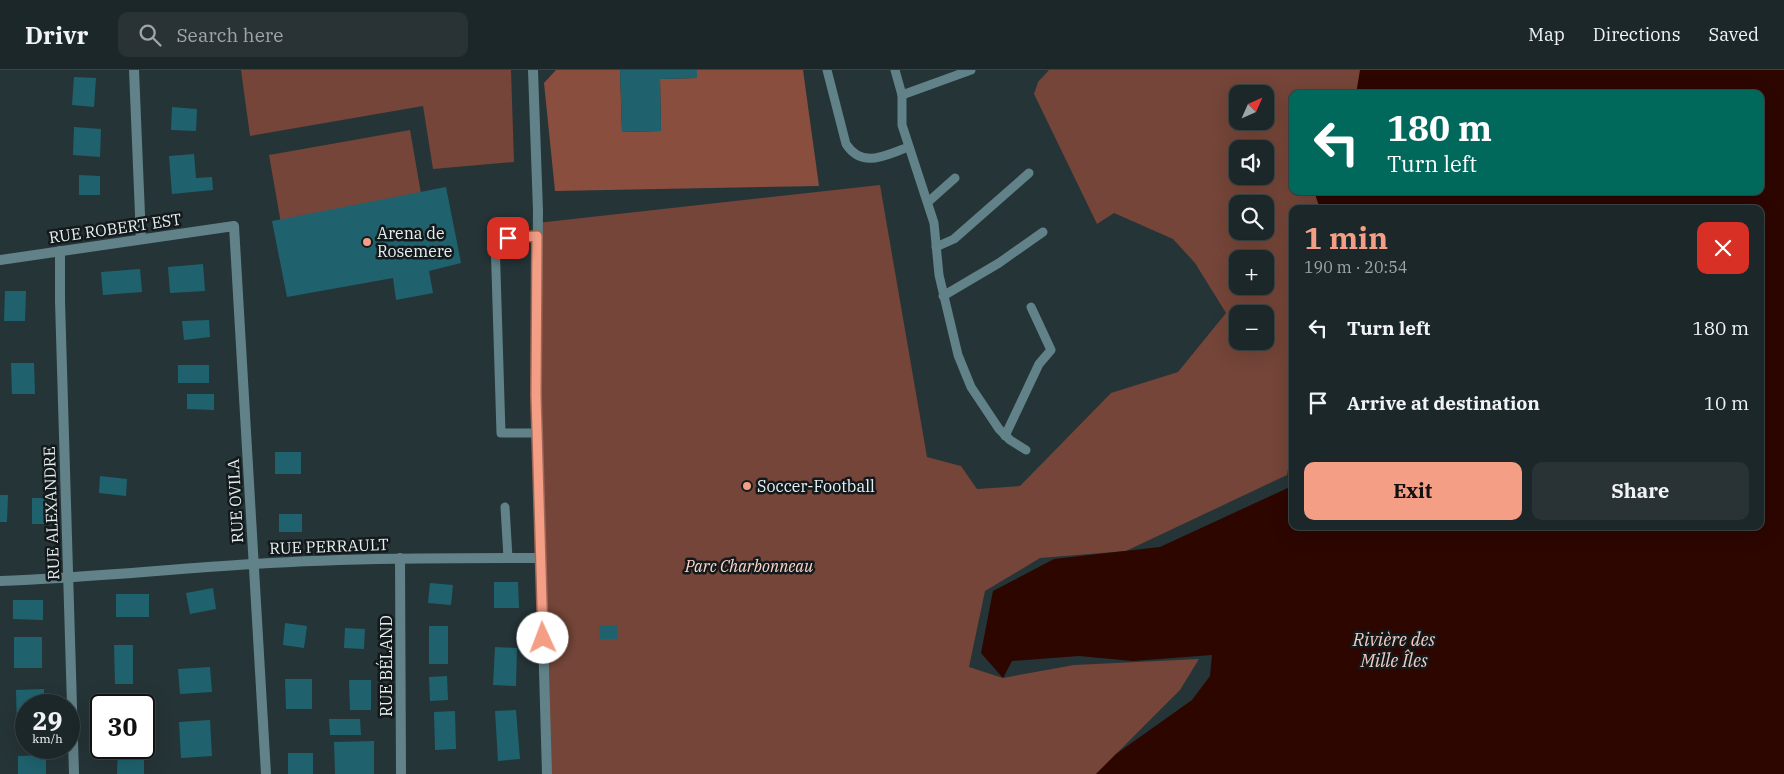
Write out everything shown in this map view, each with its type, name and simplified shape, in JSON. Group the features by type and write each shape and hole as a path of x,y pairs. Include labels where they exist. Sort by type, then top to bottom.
{"street":[{"path":"134,70 141,239"},
{"path":"534,71 537,236 537,433 547,774"},
{"name":"RUE ROBERT EST","path":"0,260 234,226"},
{"name":"RUE OVILA","path":"234,226 266,774"},
{"name":"RUE ALEXANDRE","path":"60,251 74,774"},
{"name":"RUE PERRAULT","path":"0,581 68,579 254,564 400,558 541,558"},
{"name":"RUE BÉLAND","path":"400,558 401,774"}],"lane":[{"path":"827,70 846,144 852,153 869,159 909,147"},
{"path":"895,70 902,95 902,125 934,223 943,296 952,337 966,376 992,421 1005,436 1026,450"},
{"path":"902,95 971,70"},
{"path":"936,247 954,239 1029,173"},
{"path":"928,202 955,178"},
{"path":"943,296 998,263 1043,232"},
{"path":"537,236 495,239 501,433 537,433"},
{"path":"1005,436 1039,364 1050,350 1031,306"},
{"path":"505,507 508,558"}],"green space":[{"path":"241,70 511,70 514,162 433,169 423,106 250,136"},
{"name":"Parc Charbonneau","path":"1049,70 1784,70 1764,90 1289,90 1289,195 1731,195 1729,205 1289,205 1289,463 1287,475 1126,551 1040,558 985,591 969,667 1003,678 1074,665 1199,659 1180,690 1096,774 547,774 537,223 880,185 927,457 961,466 977,489 1020,486 1111,393 1178,372 1226,313 1195,263 1173,239 1114,213 1097,224 1034,94 1038,82"},
{"path":"410,130 423,205 282,229 269,155"}],"shaded area":[{"path":"556,70 620,70 622,132 661,131 660,79 697,78 697,70 803,70 819,186 555,191 544,83"}],"water":[{"name":"Rivière des Mille Îles","path":"1360,70 1784,70 1784,774 1096,774 1116,754 1192,700 1210,676 1212,655 1133,661 1079,656 1012,661 1003,678 981,653 993,591 1054,559 1160,547 1289,487 1289,530 1764,530 1764,205 1319,205 1315,195 1764,195 1764,90 1357,90"}],"building":[{"path":"620,70 697,70 697,78 660,79 661,131 622,132"},
{"path":"74,77 96,78 94,107 72,105"},
{"path":"172,107 197,109 196,131 171,130"},
{"path":"74,127 101,129 100,157 73,155"},
{"path":"194,154 196,178 212,177 213,190 172,194 169,156"},
{"path":"79,175 100,176 100,195 79,195"},
{"name":"Arena de Rosemere","path":"446,187 461,263 429,271 433,293 396,300 393,278 287,297 272,221"},
{"path":"203,264 205,291 170,293 168,267"},
{"path":"140,269 142,292 103,295 101,272"},
{"path":"5,291 26,291 25,321 4,321"},
{"path":"209,320 210,337 184,340 182,321"},
{"path":"11,363 34,363 35,394 12,394"},
{"path":"178,365 209,365 209,383 178,383"},
{"path":"187,394 214,394 214,410 187,409"},
{"path":"275,452 301,452 301,474 275,474"},
{"path":"100,476 127,479 126,496 99,493"},
{"path":"0,495 8,495 7,522 0,522"},
{"path":"32,498 48,498 49,524 32,524"},
{"path":"279,514 302,514 302,532 279,532"},
{"path":"494,582 518,582 519,608 494,608"},
{"path":"430,583 453,585 451,605 428,603"},
{"path":"213,588 216,609 190,614 186,593"},
{"path":"116,594 149,594 149,617 116,617"},
{"path":"13,600 43,600 43,620 13,619"},
{"path":"285,623 307,626 304,648 283,645"},
{"path":"599,625 617,625 617,639 600,639"},
{"path":"429,626 448,626 448,664 429,664"},
{"path":"345,628 365,629 364,649 344,648"},
{"path":"14,637 42,637 42,668 14,668"},
{"path":"114,645 133,645 133,684 115,684"},
{"path":"495,647 517,648 516,686 493,685"},
{"path":"210,667 212,692 180,694 178,669"},
{"path":"447,676 448,700 430,701 429,677"},
{"path":"285,679 312,679 312,709 286,709"},
{"path":"349,680 371,680 371,710 350,710"},
{"path":"44,689 44,694 16,694 16,690"},
{"path":"516,710 520,759 498,761 495,711"},
{"path":"455,711 456,749 435,750 434,712"},
{"path":"329,719 360,719 361,735 330,735"},
{"path":"210,720 212,756 181,758 179,722"},
{"path":"374,741 374,774 335,774 334,742"},
{"path":"288,753 313,753 313,774 288,774"},
{"path":"18,759 46,759 46,774 18,774"},
{"path":"118,759 144,759 144,774 117,774"}],"place":[{"name":"Arena de Rosemere","path":"367,242"},
{"name":"Soccer-Football","path":"747,486"}],"route":[{"path":"508,238 537,236 536,395 543,638"}]}
